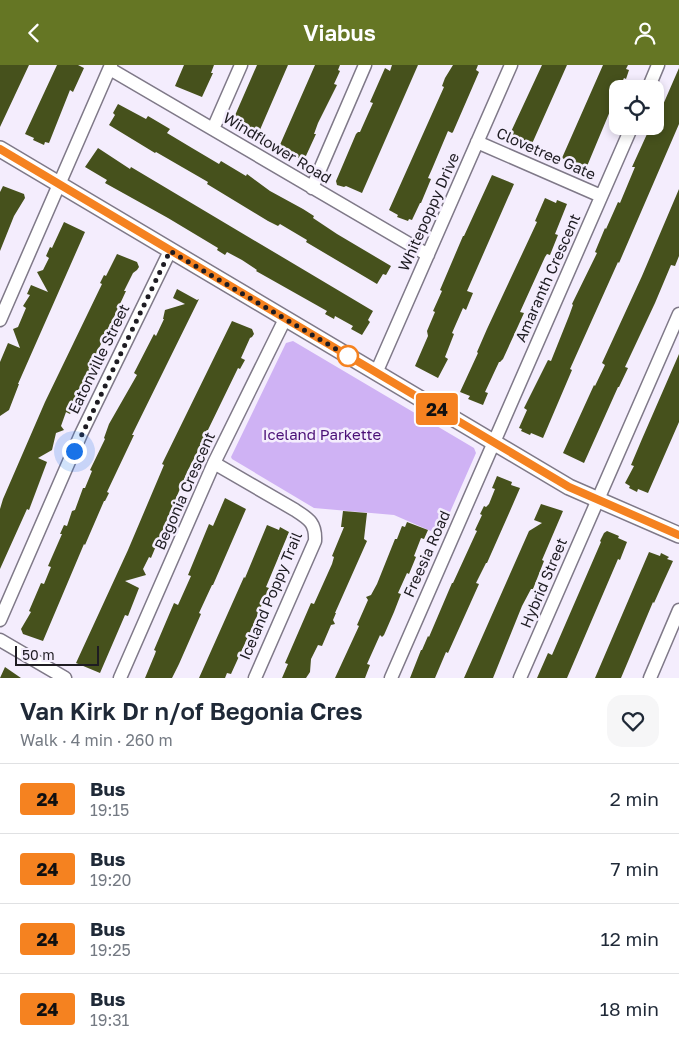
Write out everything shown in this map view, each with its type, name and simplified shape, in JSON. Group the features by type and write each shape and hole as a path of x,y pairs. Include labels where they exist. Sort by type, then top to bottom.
{"street":[{"path":"213,129 241,65"},
{"path":"312,188 365,65"},
{"name":"Whitepoppy Drive","path":"376,373 511,65"},
{"path":"652,80 658,65"},
{"path":"0,320 110,67"},
{"name":"Windflower Road","path":"110,67 428,255"},
{"name":"Amaranth Crescent","path":"494,443 628,135"},
{"name":"Clovetree Gate","path":"477,142 601,196"},
{"path":"0,149 569,487 679,535"},
{"name":"Eatonville Street","path":"0,620 81,434 170,251"},
{"path":"598,500 679,314"},
{"name":"Begonia Crescent","path":"120,678 214,463 285,319"},
{"name":"Freesia Road","path":"391,678 494,443"},
{"name":"Iceland Poppy Trail","path":"214,463 295,510 308,519 316,531 315,541 255,678"},
{"name":"Hybrid Street","path":"520,678 598,500"},
{"path":"650,678 679,610"},
{"path":"0,640 65,678"}],"green space":[{"name":"Iceland Parkette","path":"293,341 474,448 476,453 440,535 394,515 314,508 232,459 231,457 286,343"}],"building":[{"path":"0,65 29,65 0,127"},
{"path":"57,65 78,65 84,68 73,92 70,90 49,143 45,142 44,145 25,134"},
{"path":"184,65 214,65 211,73 213,73 202,97 175,86"},
{"path":"257,65 288,65 259,132 244,125 234,124 233,120"},
{"path":"315,65 340,65 338,70 340,71 334,84 337,85 318,123 314,134 316,134 303,160 295,156 296,154 279,147"},
{"path":"392,65 418,65 362,193 346,186 337,185 336,181 356,134 360,132 373,103 370,102 385,68 390,71"},
{"path":"453,65 478,65 476,70 479,72 453,132 448,131 428,178 431,179 421,203 412,220 409,219 408,221 397,217 398,215 389,210 444,87 442,86 445,78"},
{"path":"542,65 567,65 531,146 520,140 518,143 510,139 511,137 509,136"},
{"path":"603,65 628,65 626,69 629,70 626,79 609,80 609,114 585,171 562,158"},
{"path":"679,68 679,124 619,263 570,369 572,370 543,438 531,433 530,435 519,428 527,410 524,408 548,360 551,361 572,304 597,253 595,252 605,228 618,202 620,203 635,167 632,167 647,135 664,135 664,102"},
{"path":"118,104 146,119 148,116 170,129 167,133 219,164 221,161 246,176 247,174 270,191 314,216 313,218 337,234 391,266 386,275 383,274 377,284 306,242 307,240 280,224 278,226 268,221 207,184 208,182 109,125 115,115 113,113"},
{"path":"98,148 130,169 131,167 373,311 368,320 370,322 362,335 351,329 353,326 335,316 334,319 325,314 327,311 256,271 242,260 227,252 225,255 217,250 218,248 168,218 105,183 107,180 85,167"},
{"path":"492,175 514,184 467,291 473,293 466,310 463,308 452,333 454,334 445,357 448,359 438,378 415,366 428,336 427,331 442,291 440,290"},
{"path":"3,186 24,194 25,198 14,216 0,251 0,192"},
{"path":"679,189 679,256 675,266 671,265 625,367 628,368 584,463 563,453 605,365 602,363"},
{"path":"545,198 556,203 557,200 567,204 555,234 558,235 550,255 547,254 545,257 520,312 524,313 503,359 499,362 485,392 488,393 483,405 468,399 470,396 460,392 537,222 535,221"},
{"path":"64,222 85,232 18,384 9,410 0,416 0,362 8,343 20,348 13,329 18,327 26,308 23,306 30,295 27,294 31,285 48,292 37,272 43,270 49,258 46,256 50,247 52,248"},
{"path":"117,254 137,262 139,267 133,273 124,291 126,291 89,368 91,369 72,405 74,406 70,414 66,412 61,426 64,430 56,433 52,450 38,458 47,462 29,510 27,509 0,569 0,509 3,499 45,402 102,284 100,283 104,275 106,276"},
{"path":"177,289 197,300 199,299 132,435 134,435 84,544 43,641 23,634 21,629 31,612 29,611 41,583 44,584 51,567 48,566 62,534 60,534 64,525 67,526 72,511 75,510 92,471 90,470 105,439 109,424 137,375 134,373 154,334 156,336 164,319 165,310 185,304 173,298"},
{"path":"232,321 252,329 254,334 250,338 241,358 245,360 240,369 238,368 206,434 208,435 204,444 202,443 187,472 151,558 149,557 143,569 146,575 125,581 139,588 128,616 125,615 100,673 76,663 128,550 164,465 162,464"},
{"path":"679,354 679,422 648,493 638,489 637,492 629,488 630,486 625,483 634,466 631,465"},
{"path":"497,476 512,482 511,485 520,488 487,563 476,583 479,584 435,678 410,678 421,650 429,637 477,531 475,530 482,515 480,514 484,506 486,507 489,504 495,489 492,488"},
{"path":"225,498 246,509 199,613 201,614 179,664 172,678 145,678 156,651 154,650 174,603 178,605 191,576 188,575 209,524 213,526"},
{"path":"541,504 563,511 542,560 544,561 533,589 531,589 522,606 493,678 464,678 529,531 542,523 534,520"},
{"path":"343,511 367,513 364,539 367,541 335,613 333,620 335,624 331,625 322,646 318,645 311,659 310,672 306,678 282,678 288,664 285,663 311,603 314,604 332,564 334,557 332,556 344,527 341,527"},
{"path":"407,522 428,530 424,539 421,538 414,556 416,557 398,593 401,594 384,635 382,637 380,635 367,664 370,665 365,678 335,678 359,626 357,625 368,600 366,597 371,595 395,539 397,539 402,526 405,527"},
{"path":"267,525 279,530 280,527 289,532 266,587 269,588 251,630 231,674 227,673 225,678 199,678 245,578"},
{"path":"607,531 627,542 567,678 537,678 548,653 552,655 600,541"},
{"path":"649,552 660,556 661,553 669,557 667,559 673,561 653,602 621,678 595,678"},
{"path":"5,667 21,678 0,678"}],"bus line":[{"name":"24","path":"0,149 569,487 679,535"}],"route":[{"path":"74,451 170,251 348,356"}]}
